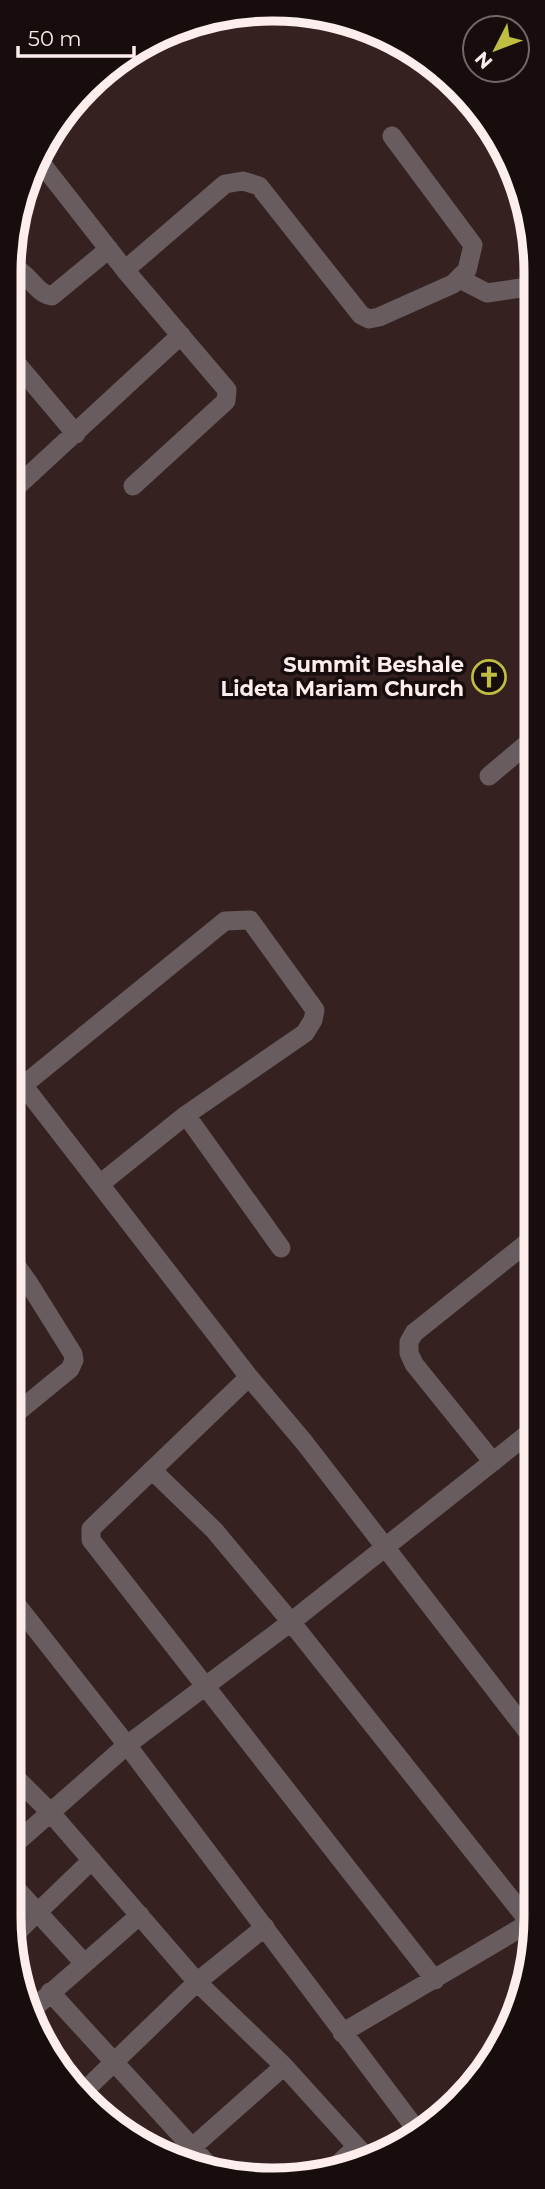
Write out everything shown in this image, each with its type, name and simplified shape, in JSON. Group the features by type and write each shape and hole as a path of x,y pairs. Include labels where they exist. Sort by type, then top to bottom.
{"street":[{"path":"125,270 225,184 243,181 259,186 351,303 361,315 369,319 453,284 467,270 473,245 393,136"},
{"path":"44,167 125,270 227,390 229,396 133,486"},
{"path":"21,271 44,295 52,296 109,249"},
{"path":"460,278 487,293 524,287"},
{"path":"21,483 181,335"},
{"path":"21,370 76,434"},
{"path":"489,776 524,746"},
{"path":"21,1087 225,921 250,920 315,1010 313,1020 305,1033 186,1115 100,1184"},
{"path":"21,1097 100,1184 524,1727"},
{"path":"186,1115 281,1248"},
{"path":"493,1462 414,1364 409,1353 409,1342 414,1333 448,1304 524,1245"},
{"path":"21,1272 73,1354 74,1360 70,1369 21,1409"},
{"path":"21,1288 28,1282"},
{"path":"249,1377 91,1529 91,1540 435,1980"},
{"path":"21,1838 127,1745 291,1622 524,1437"},
{"path":"152,1470 214,1530 291,1622 524,1917"},
{"path":"21,1610 127,1745 413,2125"},
{"path":"21,1783 50,1812 197,1982 284,2066 361,2152"},
{"path":"22,1928 92,1860"},
{"path":"21,1895 84,1963"},
{"path":"37,2005 140,1915"},
{"path":"88,2087 197,1982 265,1927"},
{"path":"342,2033 523,1930"},
{"path":"50,1992 116,2062 186,2153"},
{"path":"186,2153 284,2066"}],"place":[{"name":"Summit Beshale Lideta Mariam Church","path":"489,677"}]}
